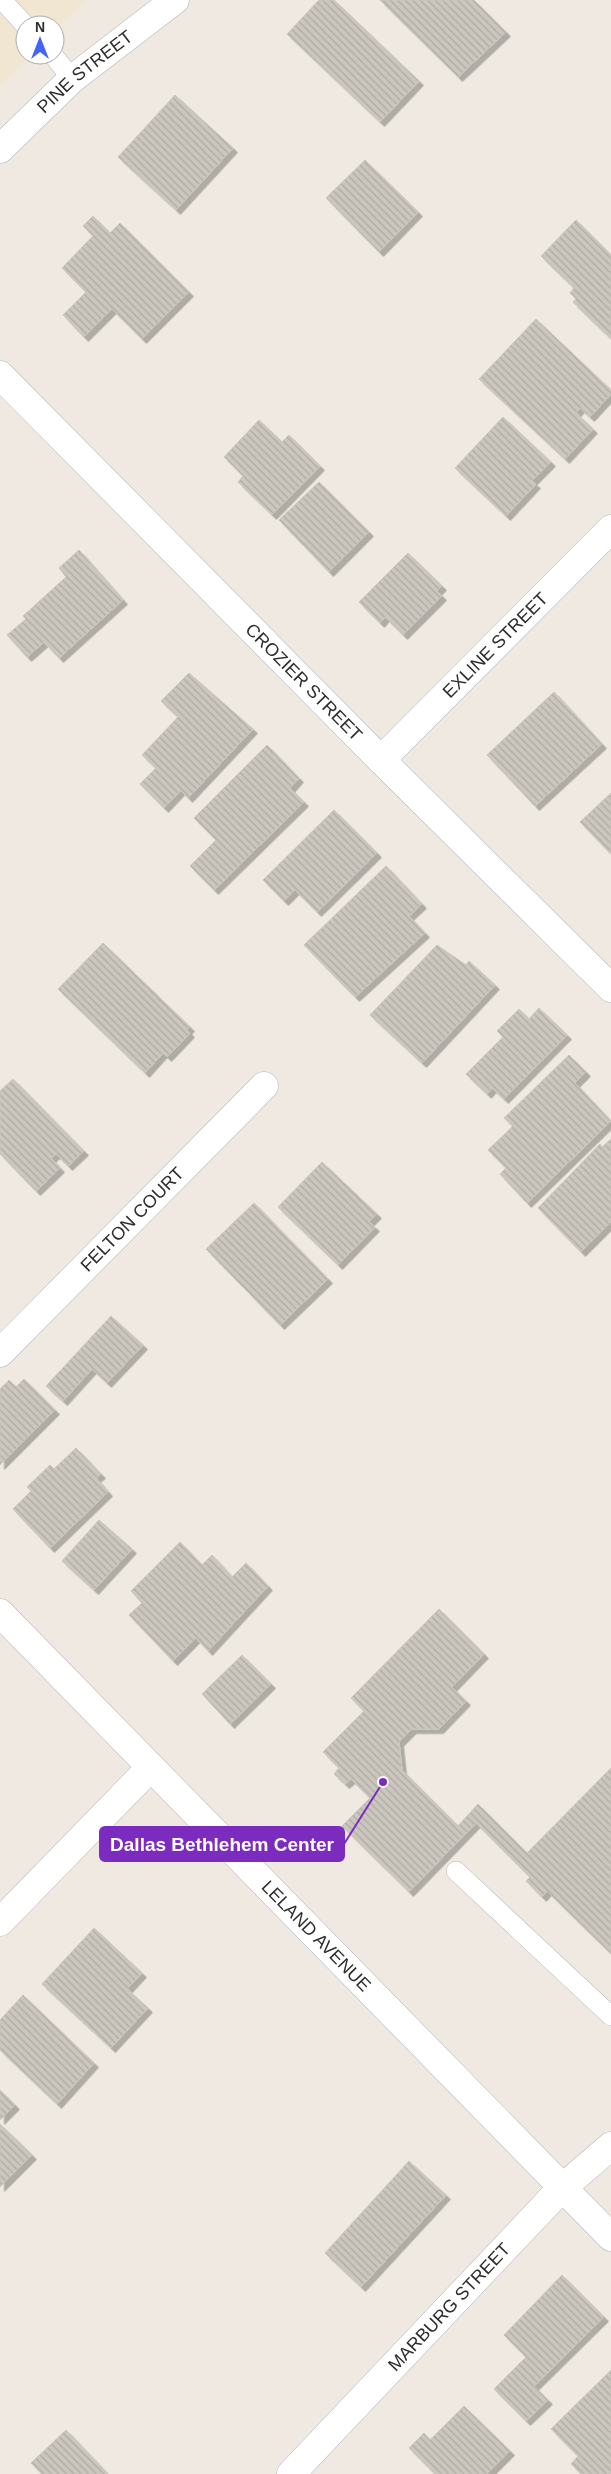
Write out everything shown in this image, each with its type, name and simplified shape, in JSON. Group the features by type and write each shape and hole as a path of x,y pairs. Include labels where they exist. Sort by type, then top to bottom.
{"street":[{"name":"PINE STREET","path":"0,149 72,79 174,0"},
{"name":"CROZIER STREET","path":"0,375 381,760 611,988"},
{"name":"EXLINE STREET","path":"381,760 611,529"},
{"name":"FELTON COURT","path":"0,1353 264,1086"},
{"name":"LELAND AVENUE","path":"0,1613 611,2237"},
{"path":"0,1922 151,1767"},
{"name":"MARBURG STREET","path":"292,2474 561,2188 611,2146"}],"lane":[{"path":"2,0 16,15"},
{"path":"61,65 72,79"},
{"path":"456,1871 611,2016"}],"shaded area":[{"path":"0,0 86,0 65,21 65,15 15,15 15,65 21,65 0,86"}],"building":[{"path":"319,0 334,0 419,81 380,122 287,34"},
{"path":"380,0 474,0 506,32 458,77"},
{"path":"175,95 233,148 176,210 118,157"},
{"path":"365,160 418,212 379,252 326,198"},
{"path":"93,216 110,233 120,223 189,292 142,339 112,309 84,337 63,315 86,292 62,268 93,236 83,226"},
{"path":"576,220 611,255 611,339 573,302 576,299 570,293 574,288 541,256"},
{"path":"536,319 611,390 611,394 590,417 580,408 576,413 593,429 565,459 479,379"},
{"path":"503,417 551,462 532,481 536,484 506,516 455,468"},
{"path":"259,420 282,442 289,435 320,466 272,515 238,482 243,476 224,457"},
{"path":"319,482 369,532 329,572 279,520"},
{"path":"79,550 123,600 59,658 44,642 27,657 7,635 26,619 23,616 66,577 59,568"},
{"path":"408,553 442,586 437,591 442,596 403,635 385,617 380,623 359,602"},
{"path":"189,673 253,729 188,798 181,790 164,808 140,784 156,768 142,755 178,717 161,701"},
{"path":"554,692 602,744 535,806 487,755"},
{"path":"267,745 299,778 290,788 304,802 214,890 190,866 216,840 194,818"},
{"path":"611,793 611,854 580,822"},
{"path":"334,810 377,853 317,912 295,890 284,901 263,880"},
{"path":"386,866 422,904 409,916 425,933 355,997 304,945"},
{"path":"103,943 190,1027 187,1030 190,1033 171,1053 167,1057 163,1053 145,1073 58,989"},
{"path":"437,945 466,965 469,961 495,985 422,1063 370,1015"},
{"path":"539,1008 567,1035 504,1099 492,1088 487,1094 466,1074 503,1037 497,1031 519,1009 529,1019"},
{"path":"569,1055 586,1072 575,1083 611,1121 527,1203 500,1174 506,1168 488,1150 513,1126 504,1118"},
{"path":"13,1079 84,1151 68,1166 56,1154 51,1158 60,1168 36,1191 0,1154 0,1091"},
{"path":"611,1139 611,1222 581,1252 538,1208 600,1144 602,1147"},
{"path":"322,1162 377,1214 369,1222 375,1227 338,1265 278,1207"},
{"path":"254,1203 328,1279 280,1325 206,1249"},
{"path":"111,1316 143,1345 107,1383 92,1369 63,1401 46,1386"},
{"path":"24,1379 55,1410 0,1465 0,1389 9,1380 16,1387"},
{"path":"76,1448 101,1474 96,1478 108,1492 50,1548 13,1509 31,1491 27,1487 50,1465 54,1469"},
{"path":"99,1520 132,1549 94,1590 62,1561"},
{"path":"180,1542 202,1565 212,1555 232,1577 246,1563 268,1586 208,1651 196,1638 173,1661 129,1615 142,1603 131,1591"},
{"path":"439,1609 484,1654 452,1687 466,1701 439,1729 412,1729 399,1742 402,1770 458,1826 478,1804 527,1853 611,1768 611,1954 547,1891 542,1897 526,1881 530,1877 476,1823 409,1892 342,1826 370,1798 351,1779 345,1784 334,1774 339,1768 323,1752 364,1711 351,1698"},
{"path":"242,1655 271,1684 230,1724 202,1694"},
{"path":"94,1928 142,1973 127,1989 148,2008 111,2048 42,1984"},
{"path":"23,1995 94,2063 57,2104 0,2050 0,2020"},
{"path":"0,2090 15,2105 0,2120"},
{"path":"0,2124 32,2155 0,2187"},
{"path":"409,2161 446,2195 361,2287 325,2253"},
{"path":"562,2275 604,2317 534,2386 548,2400 526,2421 494,2389 526,2357 504,2335"},
{"path":"611,2370 611,2474 581,2474 571,2464 578,2456 551,2429"},
{"path":"464,2406 510,2451 487,2474 435,2474 409,2448 424,2433 430,2440"},
{"path":"66,2430 108,2474 42,2474 31,2463"}],"place":[{"name":"Dallas Bethlehem Center","path":"383,1782"}]}
